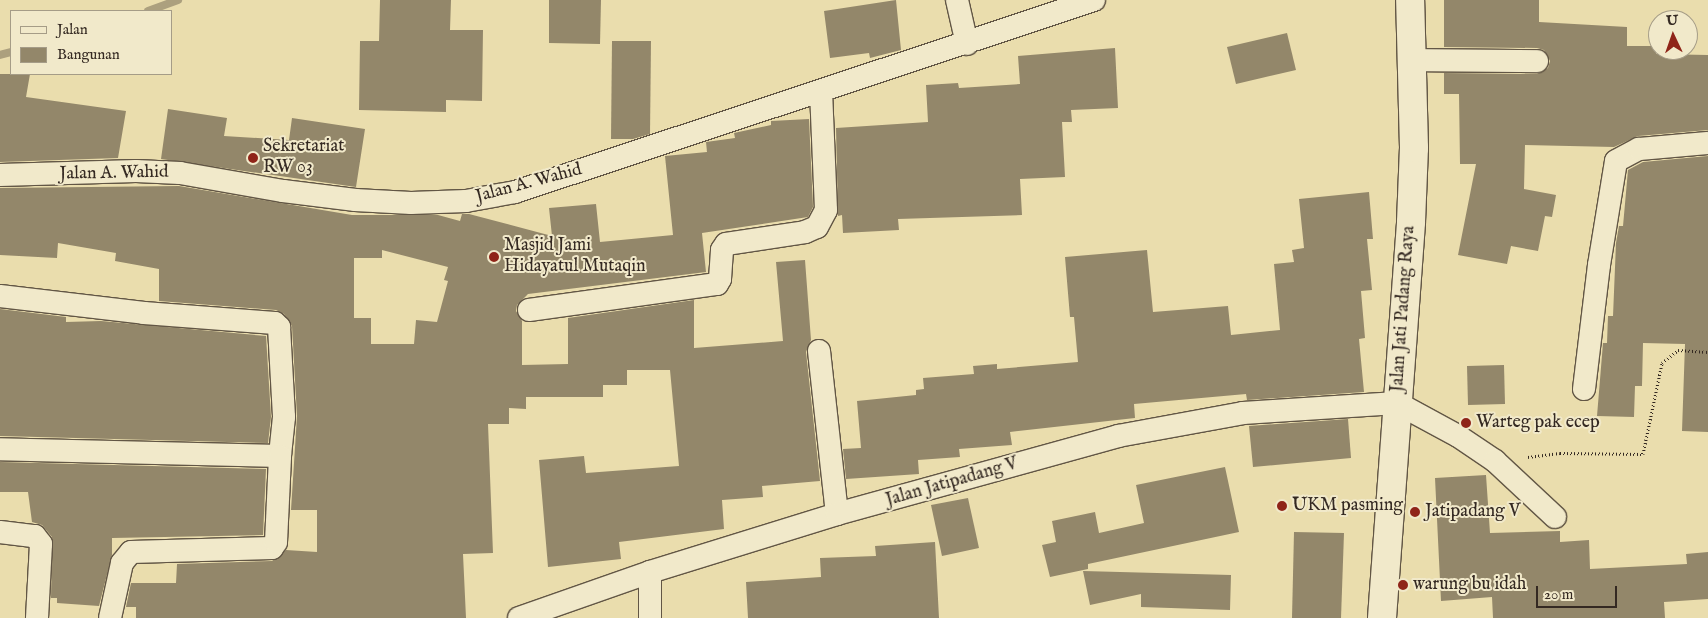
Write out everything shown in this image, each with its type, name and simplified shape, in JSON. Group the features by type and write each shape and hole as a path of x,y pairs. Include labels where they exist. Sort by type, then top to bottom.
{"street":[{"path":"957,0 967,44"},
{"name":"Jalan A. Wahid","path":"0,176 136,171 180,173 283,191 355,200 411,203 466,201 515,192 967,44 1094,0"},
{"name":"Jalan Jati Padang Raya","path":"1382,618 1411,222 1412,60 1410,0"},
{"path":"1412,60 1537,61"},
{"path":"529,310 716,284 720,279 722,250 726,244 805,232 816,227 826,210 821,91"},
{"path":"1584,389 1599,265 1616,161 1646,148 1708,143"},
{"path":"0,296 144,313 275,323 279,327 284,417 280,456 276,542 272,548 131,552 122,563 110,618"},
{"path":"818,351 838,514"},
{"path":"1397,403 1458,436 1495,461 1555,517"},
{"name":"Jalan Jatipadang V","path":"519,618 650,572 838,514 1118,436 1243,413 1397,403"},
{"path":"0,449 280,456"},
{"path":"0,532 34,536 41,544 36,618"},
{"path":"650,572 650,618"}],"path":[{"path":"1495,461 1560,453 1643,454 1662,363 1678,350 1708,352"}],"building":[{"path":"380,0 451,0 450,30 483,30 482,101 446,100 446,112 359,110 360,41 379,41"},
{"path":"549,0 601,0 600,44 549,43"},
{"path":"896,0 901,50 870,58 869,53 830,58 824,11"},
{"path":"1444,0 1539,0 1539,22 1627,27 1627,46 1648,46 1648,60 1698,60 1698,55 1708,55 1708,130 1638,136 1614,147 1525,145 1524,189 1556,195 1552,217 1545,216 1538,251 1511,246 1507,264 1458,255 1476,164 1460,164 1459,94 1444,94 1444,73 1537,74 1548,68 1550,61 1544,50 1537,48 1444,47"},
{"path":"1287,33 1296,70 1236,84 1227,47"},
{"path":"612,41 651,41 650,134 633,139 611,139"},
{"path":"1115,48 1118,108 1071,110 1072,122 1062,122 1065,177 1020,179 1022,215 898,219 899,230 843,233 842,215 838,216 836,128 928,122 926,85 958,83 959,88 1020,84 1018,56"},
{"path":"0,74 30,75 26,97 126,111 118,158 0,162"},
{"path":"168,109 227,118 224,136 289,140 292,118 365,129 356,187 161,159"},
{"path":"809,119 813,207 808,217 702,233 706,272 528,294 517,305 516,311 522,321 522,365 568,364 568,318 694,300 694,348 783,341 776,262 805,260 811,340 806,352 820,481 762,486 763,497 722,500 724,529 619,542 621,559 548,567 539,460 584,456 586,473 679,466 670,370 627,370 627,385 603,385 603,397 526,397 526,409 509,408 509,424 488,424 493,553 463,554 466,618 136,618 136,607 126,607 131,583 176,583 177,564 272,561 286,550 317,552 317,510 291,510 297,416 292,326 284,314 276,310 159,301 159,269 115,261 116,253 58,243 57,258 0,255 0,188 179,186 352,215 438,215 460,221 462,214 469,214 552,236 549,208 596,204 600,242 673,235 665,156 707,152 706,142 735,138 734,133 771,125 771,121","holes":["382,250 448,267 444,280 448,281 437,322 416,320 414,344 371,344 371,318 354,318 354,258 382,258"]},
{"path":"1708,156 1708,432 1682,431 1685,344 1643,343 1642,386 1635,386 1634,417 1597,416 1603,343 1607,343 1608,316 1613,316 1616,243 1619,226 1623,226 1628,170 1643,162"},
{"path":"1369,192 1373,239 1367,239 1372,290 1361,291 1365,338 1359,339 1364,392 1247,400 1246,394 1134,404 1135,418 1010,432 1012,445 959,449 960,457 918,460 919,474 846,479 843,449 861,448 857,401 916,395 916,390 924,389 923,378 974,374 973,366 997,364 997,369 1078,362 1074,317 1070,317 1065,257 1147,250 1153,312 1228,306 1231,335 1280,330 1274,264 1294,262 1292,250 1304,248 1299,199"},
{"path":"0,309 66,317 66,322 101,321 266,336 271,417 268,443 0,436"},
{"path":"1504,365 1505,404 1468,405 1467,366"},
{"path":"1348,419 1351,458 1253,467 1249,426"},
{"path":"0,462 266,469 263,535 112,538 112,555 99,606 57,603 57,598 51,598 52,537 42,525 32,522 28,492 0,492"},
{"path":"1225,467 1239,532 1088,564 1088,569 1050,577 1042,545 1056,542 1052,521 1095,512 1099,533 1144,523 1136,485"},
{"path":"1486,475 1490,533 1560,531 1560,542 1589,540 1590,569 1687,564 1686,554 1708,552 1708,599 1664,602 1665,618 1493,618 1492,597 1441,601 1435,478"},
{"path":"968,498 979,548 942,556 931,505"},
{"path":"1294,532 1344,533 1341,618 1292,618"},
{"path":"935,542 939,618 748,618 746,582 821,577 820,558 876,556 875,546"},
{"path":"1083,571 1231,575 1230,610 1141,607 1141,594 1090,605"}],"waterway":[{"path":"151,10 178,0"},
{"path":"0,55 10,52"}],"place":[{"name":"Sekretariat RW 03","path":"253,158"},
{"name":"Masjid Jami Hidayatul Mutaqin","path":"494,257"},
{"name":"Warteg pak ecep","path":"1466,423"},
{"name":"UKM pasming","path":"1282,506"},
{"name":"Jatipadang V","path":"1415,512"},
{"name":"warung bu idah","path":"1403,585"}]}
